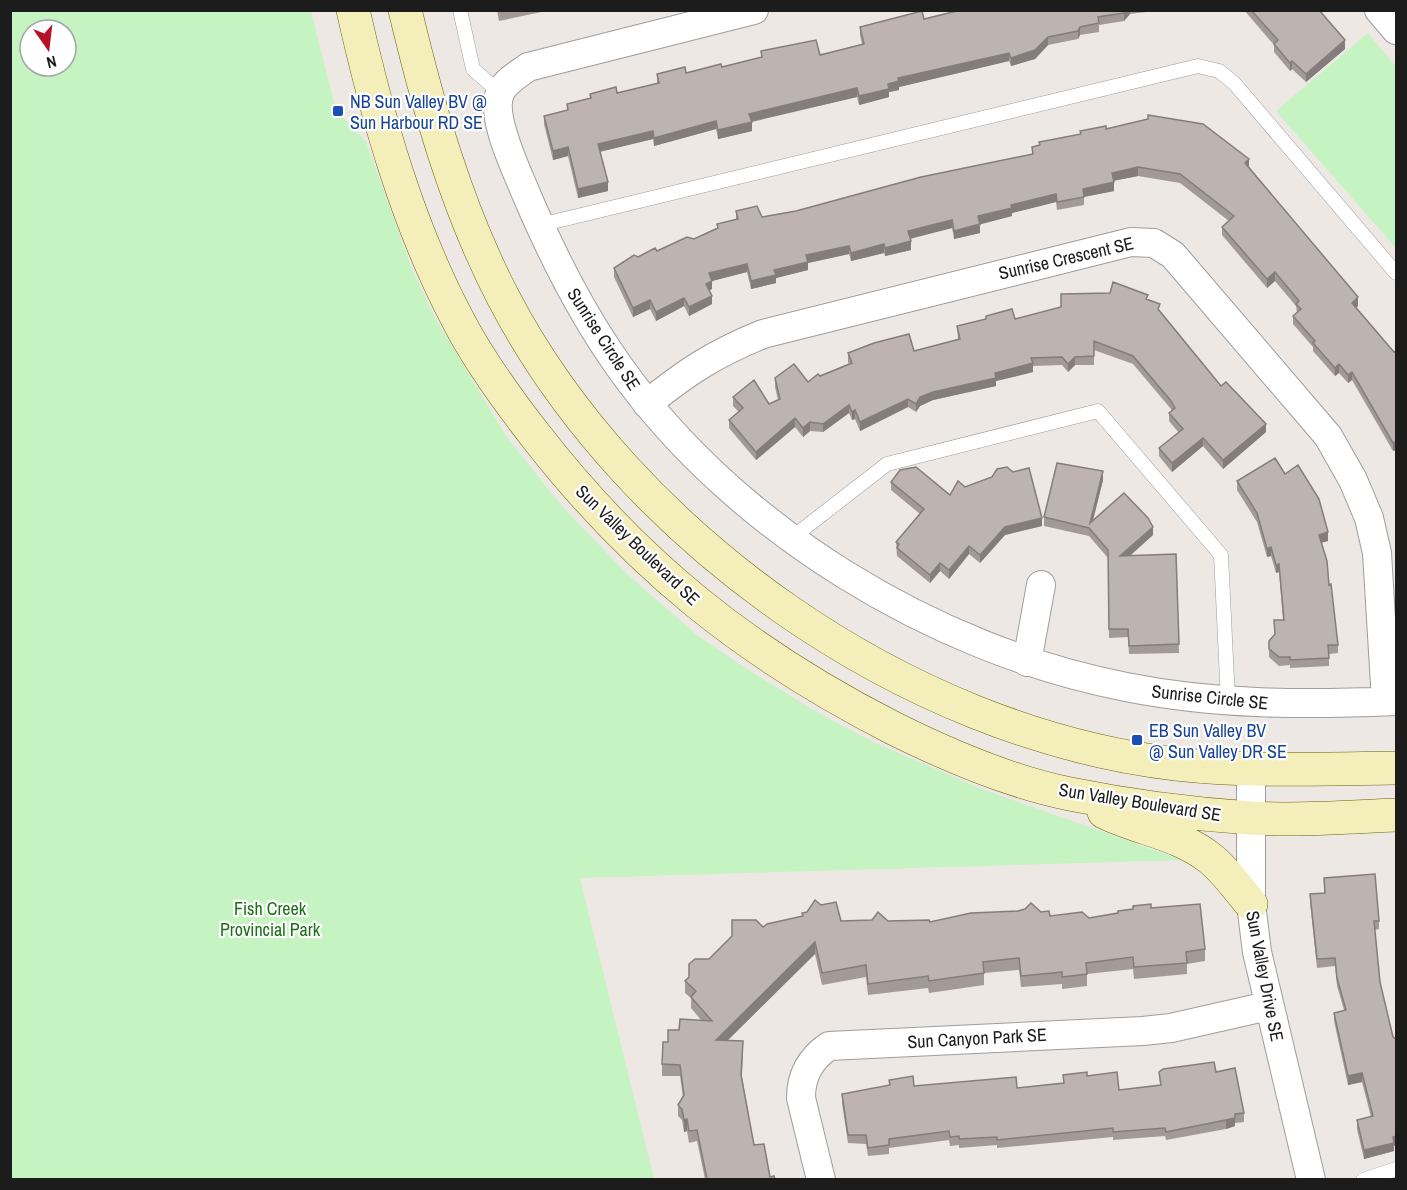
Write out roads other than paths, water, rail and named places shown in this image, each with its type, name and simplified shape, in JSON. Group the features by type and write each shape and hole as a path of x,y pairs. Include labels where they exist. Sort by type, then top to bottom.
{"main road":[{"name":"Sun Valley Boulevard SE","path":"353,10 380,120 396,169 432,267 459,322 489,373 600,513 689,598 780,664 925,744 978,766 1068,794 1250,818 1396,815"},
{"path":"405,10 450,176 482,254 504,299 532,347 570,403 645,492 686,533 777,603 883,668 984,716 1050,736 1123,755 1174,764 1251,769 1396,768"},
{"path":"1068,794 1121,821 1164,834 1210,858 1251,904"}],"street":[{"path":"500,92 510,80 528,67 754,10"},
{"path":"1379,10 1396,30"},
{"name":"Sunrise Circle SE","path":"500,92 497,105 500,124 540,225 562,273 598,336 647,404 716,476 792,537 836,568 891,601 977,643 1027,662 1126,687 1228,700 1326,704 1391,701"},
{"name":"Sunrise Crescent SE","path":"647,404 690,369 725,349 763,334 1131,242 1154,243 1173,255 1328,436 1353,480 1369,518 1377,553 1391,701"},
{"path":"1027,662 1041,585"},
{"name":"Sun Valley Drive SE","path":"1251,769 1251,904 1257,952 1311,1179"},
{"name":"Sun Canyon Park SE","path":"821,1179 801,1098 801,1088 807,1067 829,1046 1143,1031 1171,1028 1268,1006"}],"lane":[{"path":"460,10 473,69 500,92"},
{"path":"540,225 1198,66 1219,71 1234,82 1396,273"},
{"path":"792,537 887,464 1098,411 1221,555 1228,700"},
{"path":"1363,1179 1396,1169"}],"place":[{"name":"NB Sun Valley BV @ Sun Harbour RD SE","path":"338,111"},
{"name":"EB Sun Valley BV @ Sun Valley DR SE","path":"1137,740"}],"park label":[{"name":"Fish Creek Provincial Park","path":"270,918"}]}
